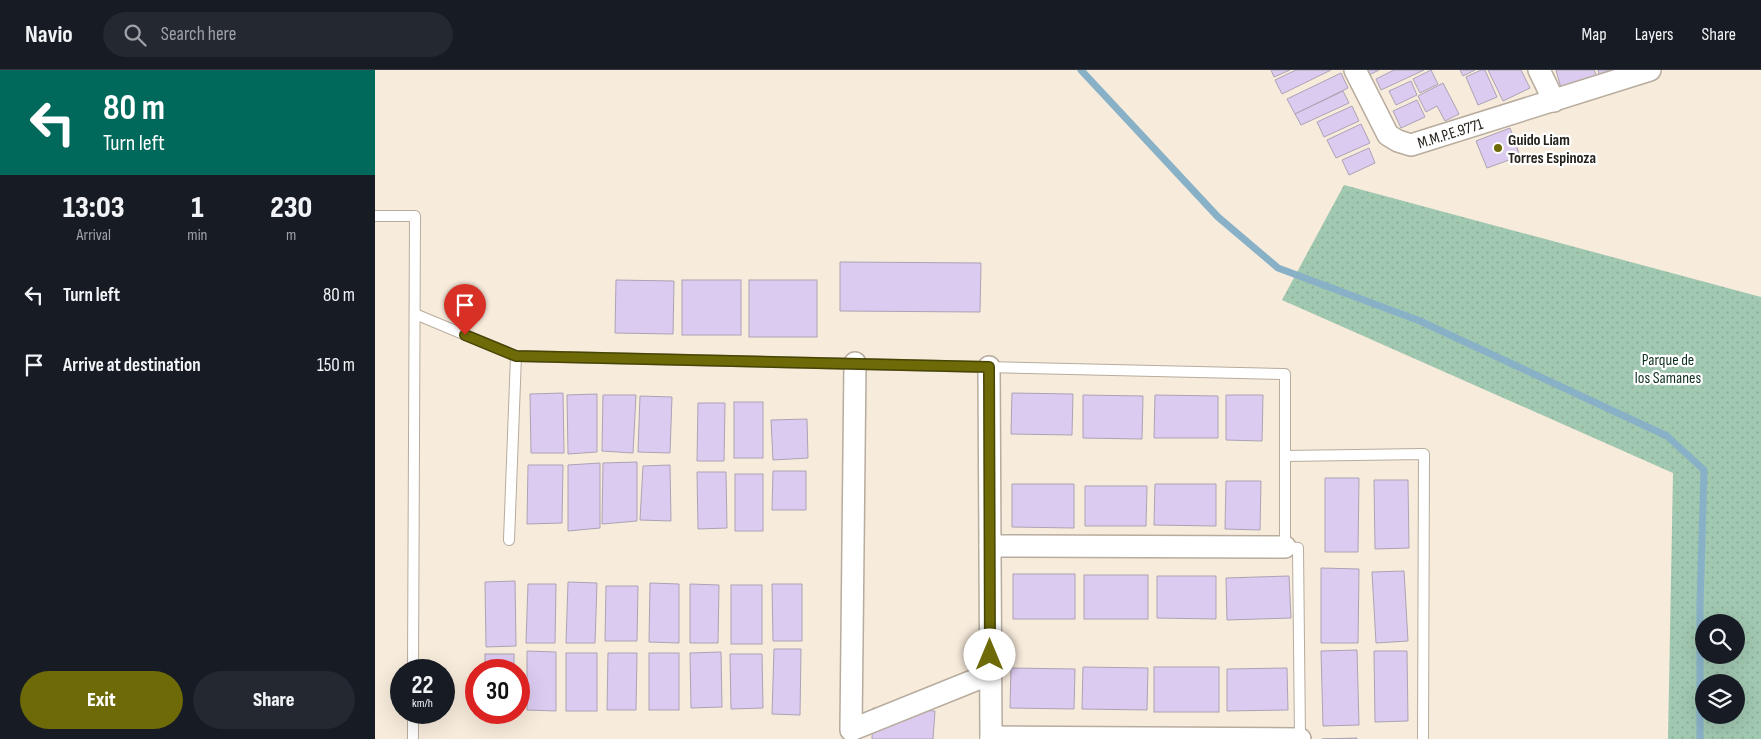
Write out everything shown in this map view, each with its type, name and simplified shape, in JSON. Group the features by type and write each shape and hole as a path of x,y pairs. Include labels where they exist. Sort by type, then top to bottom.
{"street":[{"name":"M.M.P.E.9771","path":"1355,70 1388,135 1398,141 1411,145 1650,70"},
{"path":"1539,70 1554,101"},
{"path":"855,364 851,730 990,674"},
{"path":"989,367 991,738 1300,739"},
{"path":"990,546 1285,547"}],"lane":[{"path":"375,216 415,216 413,659"},
{"path":"415,314 516,356 1285,374 1285,547 1298,548 1300,739"},
{"path":"509,540 516,356"},
{"path":"1285,456 1424,454 1423,739"},
{"path":"413,724 413,739"}],"green space":[{"name":"Parque de los Samanes","path":"1344,185 1761,297 1761,739 1668,739 1673,473 1282,300"}],"building":[{"path":"1271,70 1290,70 1274,77"},
{"path":"1296,70 1331,70 1282,94 1275,80"},
{"path":"1367,70 1379,70 1369,75"},
{"path":"1394,70 1424,70 1381,90 1376,79"},
{"path":"1431,70 1438,84 1420,93 1413,79"},
{"path":"1460,70 1475,70 1463,76"},
{"path":"1485,70 1497,97 1478,105 1466,77"},
{"path":"1488,70 1521,70 1530,88 1503,101"},
{"path":"1556,70 1594,70 1597,77 1561,88"},
{"path":"1598,70 1611,70 1599,74"},
{"path":"1341,73 1348,88 1295,114 1287,99"},
{"path":"1411,81 1417,95 1396,105 1389,91"},
{"path":"1443,83 1459,114 1445,121 1437,106 1426,112 1418,96"},
{"path":"1343,91 1349,103 1301,125 1295,114"},
{"path":"1417,100 1425,117 1401,128 1393,111"},
{"path":"1352,106 1359,121 1324,137 1317,122"},
{"path":"1361,124 1370,143 1336,158 1327,140"},
{"name":"Guido Liam Torres Espinoza","path":"1510,128 1520,156 1487,168 1476,141"},
{"path":"1369,148 1375,163 1349,175 1342,160"},
{"path":"840,262 981,263 980,312 840,311"},
{"path":"616,280 674,281 673,334 615,333"},
{"path":"682,280 741,280 741,335 682,335"},
{"path":"749,280 817,280 817,337 749,337"},
{"path":"563,393 564,453 531,453 530,394"},
{"path":"1012,393 1073,394 1072,435 1011,434"},
{"path":"597,394 597,452 568,454 567,395"},
{"path":"603,395 636,395 633,453 602,451"},
{"path":"1083,395 1143,396 1142,439 1083,438"},
{"path":"1155,395 1218,396 1218,438 1154,438"},
{"path":"1226,395 1263,395 1262,441 1226,440"},
{"path":"640,396 672,397 670,453 638,452"},
{"path":"734,402 763,402 763,458 734,458"},
{"path":"698,403 725,403 724,461 697,461"},
{"path":"807,419 808,458 773,460 771,420"},
{"path":"637,462 637,521 602,524 603,463"},
{"path":"600,463 600,528 568,531 568,465"},
{"path":"528,465 563,465 562,523 527,524"},
{"path":"670,465 671,521 640,520 643,466"},
{"path":"773,471 806,471 806,510 772,510"},
{"path":"697,472 726,472 727,528 698,529"},
{"path":"735,474 763,474 763,531 735,531"},
{"path":"1325,478 1359,478 1358,552 1325,552"},
{"path":"1374,480 1408,480 1409,548 1375,549"},
{"path":"1226,481 1261,481 1260,530 1225,529"},
{"path":"1012,484 1074,484 1074,528 1012,527"},
{"path":"1155,484 1216,484 1216,526 1154,525"},
{"path":"1085,486 1147,486 1146,526 1085,526"},
{"path":"1321,568 1359,569 1358,643 1321,643"},
{"path":"1404,571 1408,641 1376,643 1372,572"},
{"path":"1013,574 1075,574 1075,619 1013,619"},
{"path":"1084,575 1148,575 1148,619 1084,619"},
{"path":"1157,576 1216,576 1216,619 1157,618"},
{"path":"1289,576 1291,618 1227,620 1226,578"},
{"path":"515,581 516,646 486,647 485,582"},
{"path":"568,582 597,583 595,643 566,643"},
{"path":"650,583 679,584 679,643 649,642"},
{"path":"528,584 556,584 555,643 526,643"},
{"path":"690,584 719,585 718,643 690,643"},
{"path":"772,584 802,584 802,641 773,641"},
{"path":"731,585 762,585 762,644 731,644"},
{"path":"606,586 638,586 637,641 605,641"},
{"path":"774,649 801,649 800,715 772,714"},
{"path":"1357,650 1359,725 1323,726 1321,651"},
{"path":"527,651 556,652 556,711 530,710 530,659 527,659"},
{"path":"1374,651 1407,651 1408,721 1375,722"},
{"path":"721,652 722,707 691,708 690,653"},
{"path":"566,653 597,653 597,711 566,711"},
{"path":"608,653 637,653 636,710 607,710"},
{"path":"649,653 679,653 679,710 649,710"},
{"path":"485,654 514,654 514,659 485,659"},
{"path":"730,654 762,654 763,708 731,709"},
{"path":"1083,667 1148,668 1147,710 1082,709"},
{"path":"1154,667 1219,667 1219,712 1154,712"},
{"path":"1011,668 1075,669 1074,709 1010,708"},
{"path":"1287,668 1288,710 1227,711 1227,669"},
{"path":"873,708 935,711 933,739 872,739"},
{"path":"1357,738 1357,739 1322,739"}],"waterway":[{"path":"1081,70 1218,217 1278,268 1420,321 1667,436 1704,470 1700,606 1700,739"}],"place":[{"name":"Guido Liam Torres Espinoza","path":"1498,148"}],"route":[{"path":"465,335 516,356 989,367 990,655"}]}
